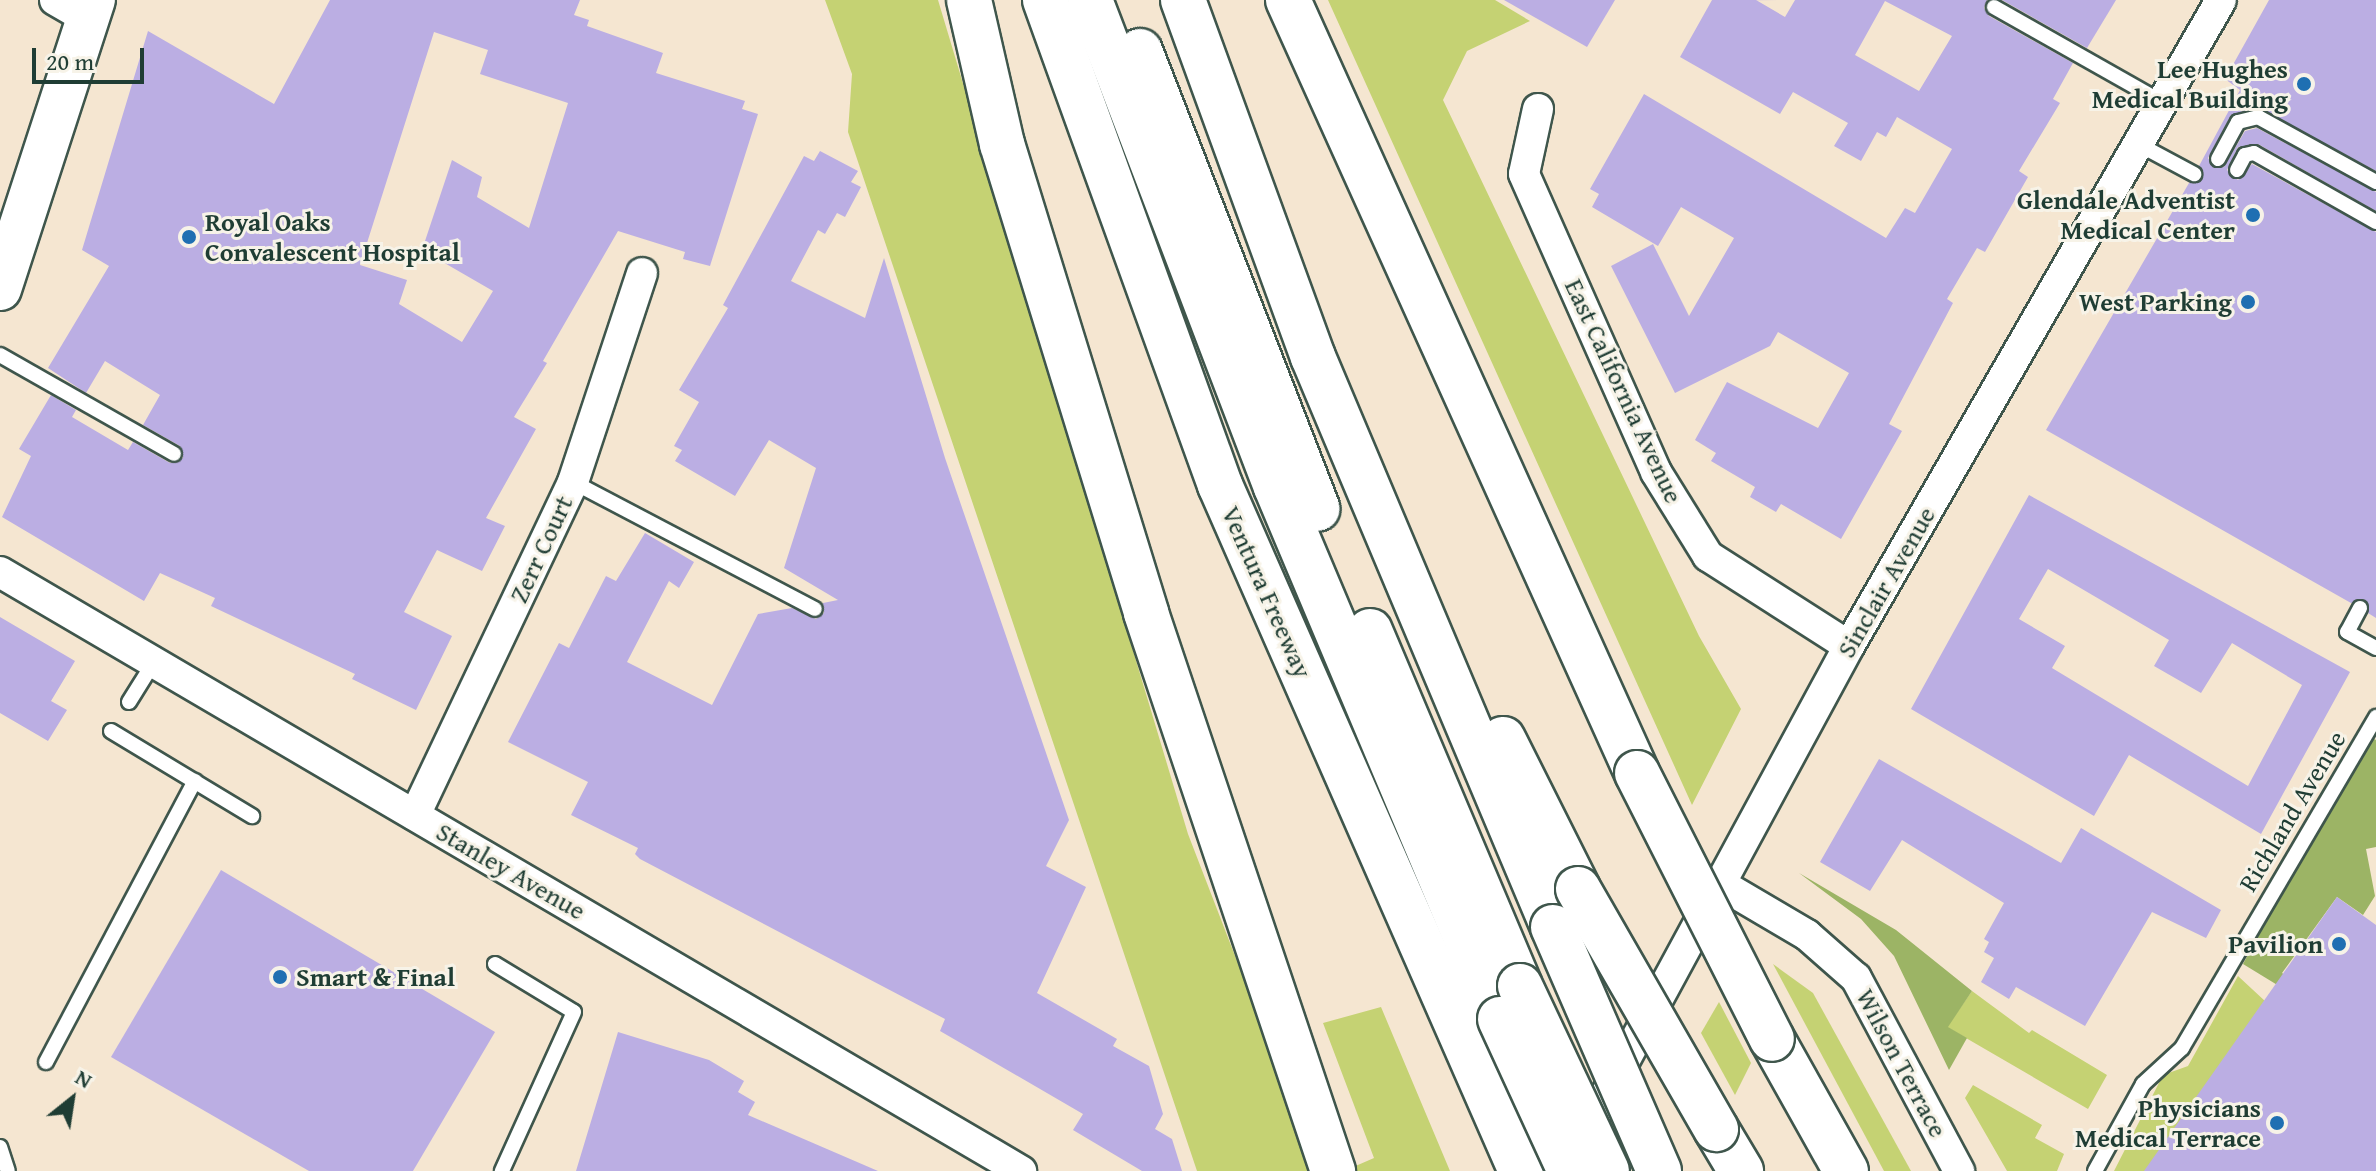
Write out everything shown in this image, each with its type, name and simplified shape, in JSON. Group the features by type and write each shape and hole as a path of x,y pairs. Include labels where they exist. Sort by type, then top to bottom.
{"highway":[{"path":"969,0 1002,144 1142,598 1333,1171"},
{"name":"Ventura Freeway","path":"1045,0 1220,485 1521,1171"},
{"path":"1090,0 1276,487 1510,1003 1607,1171"},
{"path":"1121,0 1510,1003 1567,1171"},
{"path":"1183,0 1313,357 1659,1171"},
{"path":"1288,0 1637,773 1772,1039 1846,1171"},
{"path":"1313,357 1578,889 1741,1171"}],"main road":[{"path":"0,289 79,6"}],"street":[{"name":"Sinclair Avenue","path":"1567,1171 1717,882 1849,646 2221,0"},
{"name":"East California Avenue","path":"1538,109 1524,174 1656,472 1708,556 1849,646"},
{"name":"Zerr Court","path":"415,815 573,482 642,273"},
{"name":"Stanley Avenue","path":"0,572 1021,1171"},
{"name":"Wilson Terrace","path":"1717,882 1807,935 1856,978 1959,1171"}],"lane":[{"path":"1994,7 2162,102"},
{"path":"2218,159 2238,122 2258,117 2376,182"},
{"path":"2138,144 2194,174"},
{"path":"2237,170 2245,155 2254,153 2376,222"},
{"path":"0,355 174,454"},
{"path":"573,482 815,609"},
{"path":"2360,608 2347,632 2376,648"},
{"path":"129,702 154,662"},
{"name":"Richland Avenue","path":"2095,1171 2143,1084 2182,1048 2376,717"},
{"path":"111,731 252,816"},
{"path":"46,1062 195,781"},
{"path":"495,964 574,1012 502,1171"},
{"path":"0,1147 8,1171"}],"green space":[{"path":"825,0 938,0 1188,834 1318,1171 1197,1171 848,132 852,74"},
{"path":"1328,0 1495,0 1530,21 1467,51 1443,100 1699,636 1741,709 1692,805"},
{"path":"2376,740 2376,847 2366,849 2375,896 2363,915 2337,897 2282,973 2321,1001 2279,986 2243,964 2363,741"},
{"path":"1799,873 1896,930 1972,991 1948,1027 1967,1038 1949,1070 1894,956 1861,919"},
{"path":"1773,964 1813,993 1911,1171 1884,1171"},
{"path":"2238,976 2266,1002 2152,1171 2114,1171 2163,1075 2188,1066"},
{"path":"1972,991 2029,1033 2032,1030 2107,1075 2088,1109 1947,1027"},
{"path":"1719,1002 1751,1063 1735,1095 1701,1033"},
{"path":"1381,1007 1450,1171 1344,1171 1374,1158 1323,1023"},
{"path":"1973,1085 2042,1125 2035,1138 2064,1154 2057,1171 2007,1171 1965,1098"}],"building":[{"path":"330,0 580,0 574,15 589,20 587,26 663,53 656,73 745,101 742,109 758,114 710,266 683,259 685,252 618,231 543,361 547,363 514,417 536,429 486,518 505,526 482,571 437,550 404,612 452,636 416,710 352,679 355,674 211,606 215,598 160,573 144,601 2,517 31,456 19,449 51,395 76,410 72,417 128,450 133,442 170,463 183,458 180,446 143,425 160,395 105,361 86,393 48,368 109,266 82,250 148,31 274,104","holes":["434,32 488,50 480,74 568,103 529,228 477,197 482,177 452,160 422,250 493,291 462,342 399,304 407,280 360,265"]},
{"path":"1504,0 1615,0 1587,47"},
{"path":"1712,0 1756,0 1785,17 1795,0 1987,0 1984,8 1989,16 2073,63 2053,99 2060,103 2019,171 2028,177 1985,252 1977,248 1947,299 1953,303 1889,424 1902,431 1841,539 1781,504 1776,512 1750,497 1755,487 1711,461 1716,453 1695,440 1727,382 1818,428 1849,373 1778,332 1770,346 1675,393 1611,266 1653,244 1689,316 1734,238 1681,207 1658,246 1592,207 1599,194 1590,189 1644,94 1886,238 1905,208 1915,213 1952,149 1897,117 1886,137 1877,132 1861,161 1834,146 1848,123 1793,92 1780,114 1680,57","holes":["1885,1 1952,36 1919,91 1855,55"]},
{"path":"2002,0 2116,0 2087,48"},
{"name":"Glendale Adventist Medical Center","path":"2269,0 2376,0 2376,171 2257,107 2231,115 2208,158 2214,168 2224,167 2245,131 2257,128 2376,192 2376,211 2258,144 2238,147 2227,170 2238,180 2252,164 2376,232 2376,618 2368,613 2365,600 2351,603 2046,430 2189,183 2203,178 2199,166 2240,90 2225,79"},
{"path":"820,151 858,171 851,182 861,187 845,217 837,213 825,234 818,230 791,281 865,318 884,258 945,458 1069,820 1046,866 1086,887 1037,993 1117,1039 1113,1046 1149,1066 1163,1114 1155,1129 1172,1139 1182,1171 1142,1171 1073,1130 1083,1114 940,1031 945,1019 640,859 635,854 638,848 571,815 588,782 508,742 559,643 569,648 606,576 616,581 645,533 694,562 679,588 669,581 627,662 712,705 758,614 792,608 816,619 824,613 823,603 838,600 784,568 816,468 769,440 735,496 675,461 682,450 674,446 699,402 679,390 728,308 723,305 804,156 814,161"},
{"path":"2029,495 2350,672 2261,834 2129,755 2094,816 1911,709","holes":["2048,569 2169,640 2154,666 2201,693 2232,643 2302,685 2248,786 2052,668 2065,646 2019,619"]},
{"path":"0,617 75,661 51,701 67,710 48,741 0,713"},
{"path":"1879,759 2061,863 2081,828 2221,910 2206,938 2152,912 2085,1026 2016,987 2009,999 1981,982 1994,958 1984,952 1989,942 1984,939 2004,903 1902,840 1870,891 1820,862"},
{"name":"Smart & Final","path":"221,870 495,1032 413,1171 309,1171 111,1057"},
{"name":"Physicians Medical Terrace","path":"2337,897 2376,925 2376,1171 2144,1171"},
{"path":"618,1032 709,1060 744,1081 738,1092 755,1102 748,1115 878,1171 576,1171"}],"place":[{"name":"Lee Hughes Medical Building","path":"2304,84"},
{"name":"Glendale Adventist Medical Center","path":"2253,215"},
{"name":"Royal Oaks Convalescent Hospital","path":"189,237"},
{"name":"West Parking","path":"2248,302"},
{"name":"Pavilion","path":"2339,944"},
{"name":"Smart & Final","path":"280,977"},
{"name":"Physicians Medical Terrace","path":"2277,1123"}]}
